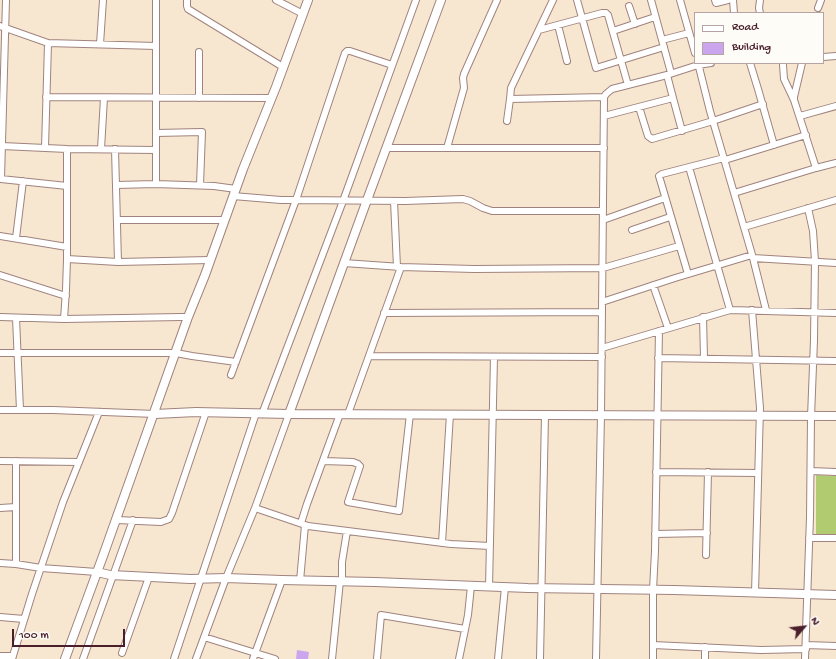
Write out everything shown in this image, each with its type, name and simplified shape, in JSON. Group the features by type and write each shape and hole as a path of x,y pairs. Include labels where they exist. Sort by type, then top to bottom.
{"street":[{"path":"6,0 3,27 2,146 0,179 67,186"},
{"path":"100,44 103,0"},
{"path":"187,0 188,9 283,67"},
{"path":"276,0 303,14"},
{"path":"65,659 117,520 188,317 308,0"},
{"path":"174,659 259,414 343,201 416,0"},
{"path":"196,659 226,578 255,508 366,201 441,0"},
{"path":"447,148 464,88 464,74 497,0"},
{"path":"507,121 511,88 553,0"},
{"path":"576,0 596,68 621,60 689,33"},
{"path":"651,0 663,44 673,98 682,131"},
{"path":"680,0 694,50"},
{"path":"715,0 716,3 728,0"},
{"path":"732,0 734,12"},
{"path":"760,0 760,12"},
{"path":"818,8 822,0"},
{"path":"156,1 156,184"},
{"path":"629,6 635,24"},
{"path":"539,30 606,13 608,15 628,85"},
{"path":"612,31 655,17"},
{"path":"558,25 567,61"},
{"path":"3,27 48,43 156,46"},
{"path":"45,148 48,43"},
{"path":"231,375 296,200 345,53 350,51 392,65"},
{"path":"199,52 199,98"},
{"path":"824,57 836,56"},
{"path":"596,659 602,357 604,98 612,89 669,74 698,64 713,121 753,256 766,310"},
{"path":"750,64 774,145"},
{"path":"794,100 802,64"},
{"path":"783,65 784,79 800,116 816,168"},
{"path":"46,97 272,98"},
{"path":"101,149 104,98"},
{"path":"510,99 604,98"},
{"path":"604,116 673,98"},
{"path":"639,106 648,136 655,139 763,104"},
{"path":"800,116 836,106"},
{"path":"156,133 202,132 200,186"},
{"path":"688,274 659,176 806,135"},
{"path":"2,146 67,149 156,150"},
{"path":"386,148 604,148"},
{"path":"64,319 67,259 67,149"},
{"path":"115,149 118,262"},
{"path":"734,193 836,163"},
{"path":"688,167 730,310"},
{"path":"16,238 23,181"},
{"path":"116,185 156,184 200,186 281,200 394,201 463,199 470,200 482,208 492,211 604,210"},
{"path":"603,220 665,198"},
{"path":"744,227 836,200"},
{"path":"300,581 303,524 307,504 369,356 399,267 394,201"},
{"path":"805,659 815,262 813,231 808,208"},
{"path":"632,230 670,217"},
{"path":"117,220 225,220"},
{"path":"0,236 67,247"},
{"path":"344,263 399,267 474,269 603,268 679,246"},
{"path":"602,302 688,274 753,256 836,263"},
{"path":"67,259 118,262 210,260"},
{"path":"0,275 66,296"},
{"path":"654,285 668,328"},
{"path":"602,348 730,310 836,313"},
{"path":"752,310 760,408 755,593"},
{"path":"384,313 602,312"},
{"path":"0,317 64,319 188,317"},
{"path":"704,317 704,358"},
{"path":"16,318 20,410"},
{"path":"653,659 653,590 659,330"},
{"path":"0,353 176,353 236,362"},
{"path":"369,356 602,357"},
{"path":"489,587 494,357"},
{"path":"658,358 836,361"},
{"path":"0,410 155,414 206,412 259,414 836,416"},
{"path":"0,656 13,658 24,619 63,502 99,412"},
{"path":"117,520 161,522 169,519 172,514 206,412"},
{"path":"324,461 353,462 360,466 348,502 399,511 410,414"},
{"path":"442,543 450,414"},
{"path":"540,659 545,414"},
{"path":"0,461 78,462"},
{"path":"16,462 16,564"},
{"path":"810,471 836,472"},
{"path":"656,472 758,473"},
{"path":"706,555 708,472"},
{"path":"0,508 16,507"},
{"path":"255,508 308,526 442,543 490,546"},
{"path":"83,659 133,520"},
{"path":"332,659 342,562 347,531"},
{"path":"655,534 707,533"},
{"path":"809,538 836,538"},
{"path":"0,563 97,572 114,575 149,577 836,595"},
{"path":"122,652 149,577"},
{"path":"254,656 282,580"},
{"path":"459,659 468,615 471,586"},
{"path":"498,659 505,587"},
{"path":"377,659 381,615 465,629"},
{"path":"0,617 24,619"},
{"path":"204,637 254,656 276,659"},
{"path":"653,645 761,650 836,646"},
{"path":"705,647 705,659"}],"green space":[{"path":"816,475 836,476 836,534 816,534"}],"building":[{"path":"297,650 309,652 308,659 296,659"}]}
